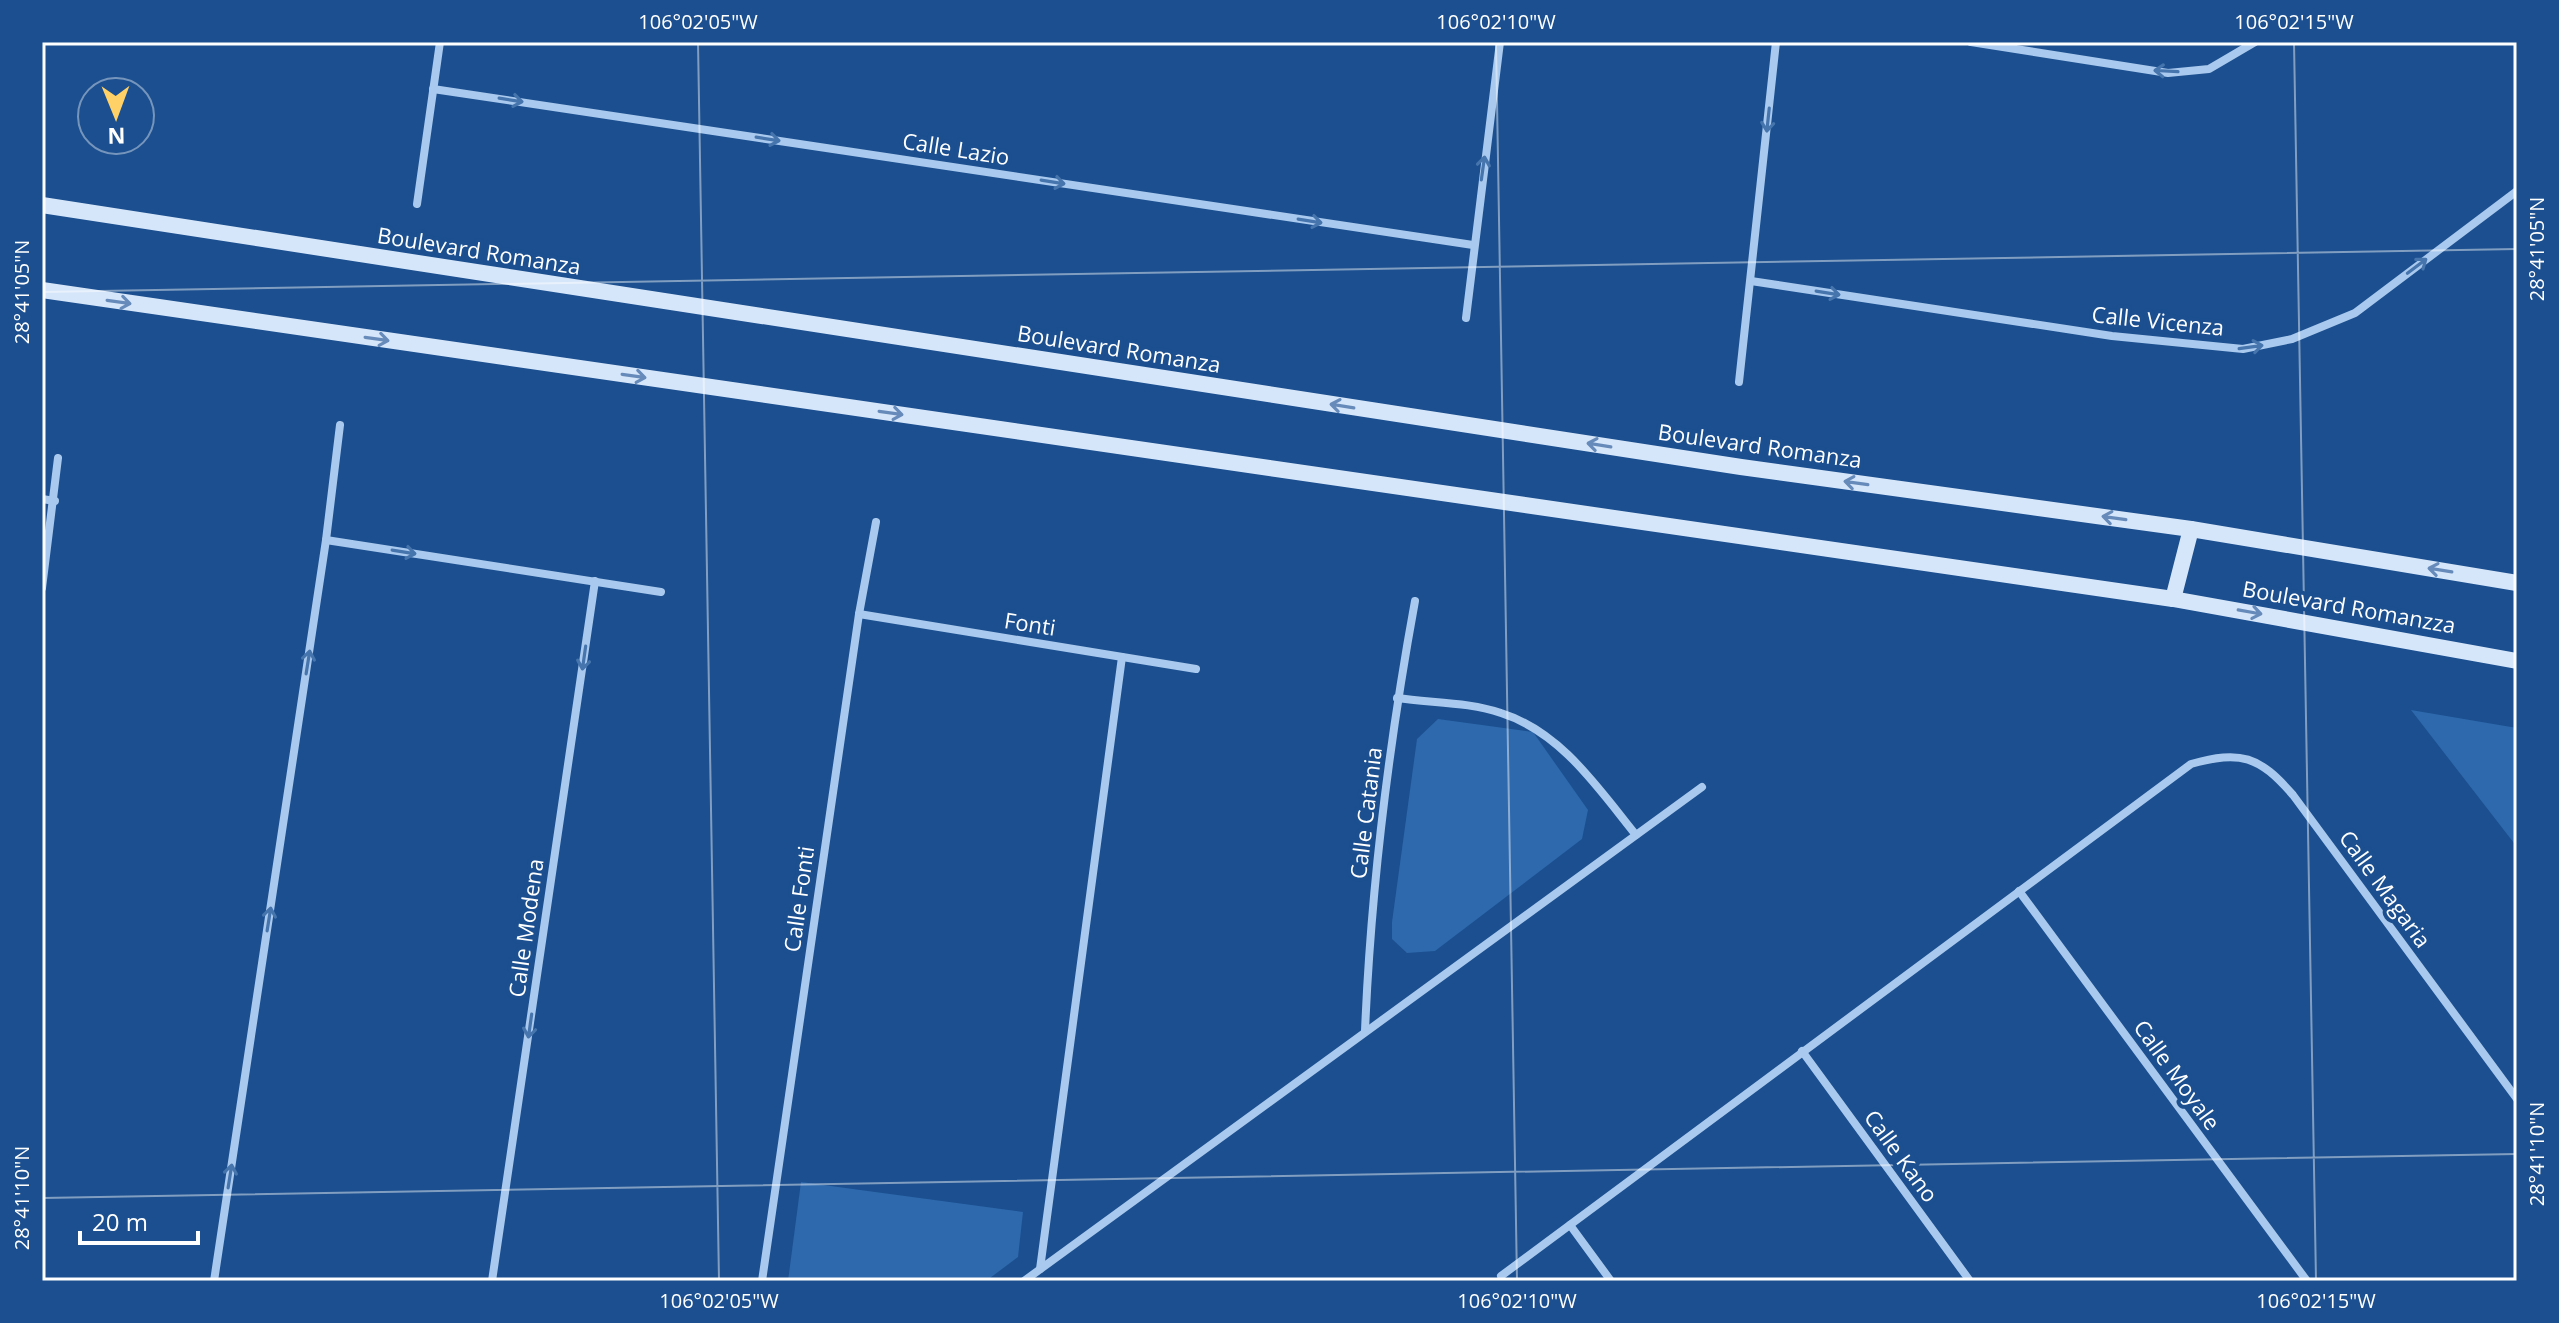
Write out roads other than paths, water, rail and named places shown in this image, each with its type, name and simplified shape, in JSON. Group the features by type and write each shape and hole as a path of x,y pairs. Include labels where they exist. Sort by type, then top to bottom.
{"main road":[{"name":"Boulevard Romanza","path":"42,205 1741,467 2191,529"},
{"path":"42,290 2173,599 2191,529 2517,583"},
{"name":"Boulevard Romanzza","path":"2173,599 2517,661"}],"street":[{"path":"417,204 440,42"},
{"path":"1466,318 1500,42"},
{"path":"1739,382 1776,42"},
{"path":"1971,42 2168,73 2209,69 2255,42"},
{"name":"Calle Lazio","path":"433,89 1473,245"},
{"name":"Calle Vicenza","path":"1751,281 2112,336 2243,349 2292,339 2355,313 2517,191"},
{"path":"214,1281 326,540 340,425"},
{"path":"42,588 58,458"},
{"path":"42,499 55,501"},
{"name":"Calle Fonti","path":"762,1281 859,614 876,522"},
{"path":"326,540 661,592"},
{"name":"Calle Modena","path":"492,1281 595,581"},
{"name":"Calle Catania","path":"1365,1031 1371,919 1397,698 1415,601"},
{"name":"Fonti","path":"859,614 1196,669"},
{"path":"1040,1269 1122,657"},
{"path":"1397,698 1500,712 1542,731 1583,771 1636,835"},
{"name":"Calle Magaria","path":"2019,891 2191,764 2224,755 2250,760 2273,772 2517,1099"},
{"path":"1024,1281 1702,787"},
{"path":"1501,1276 2019,891"},
{"name":"Calle Moyale","path":"2019,891 2307,1281"},
{"name":"Calle Kano","path":"1802,1051 1970,1281"},
{"path":"1570,1225 1611,1281"}]}
